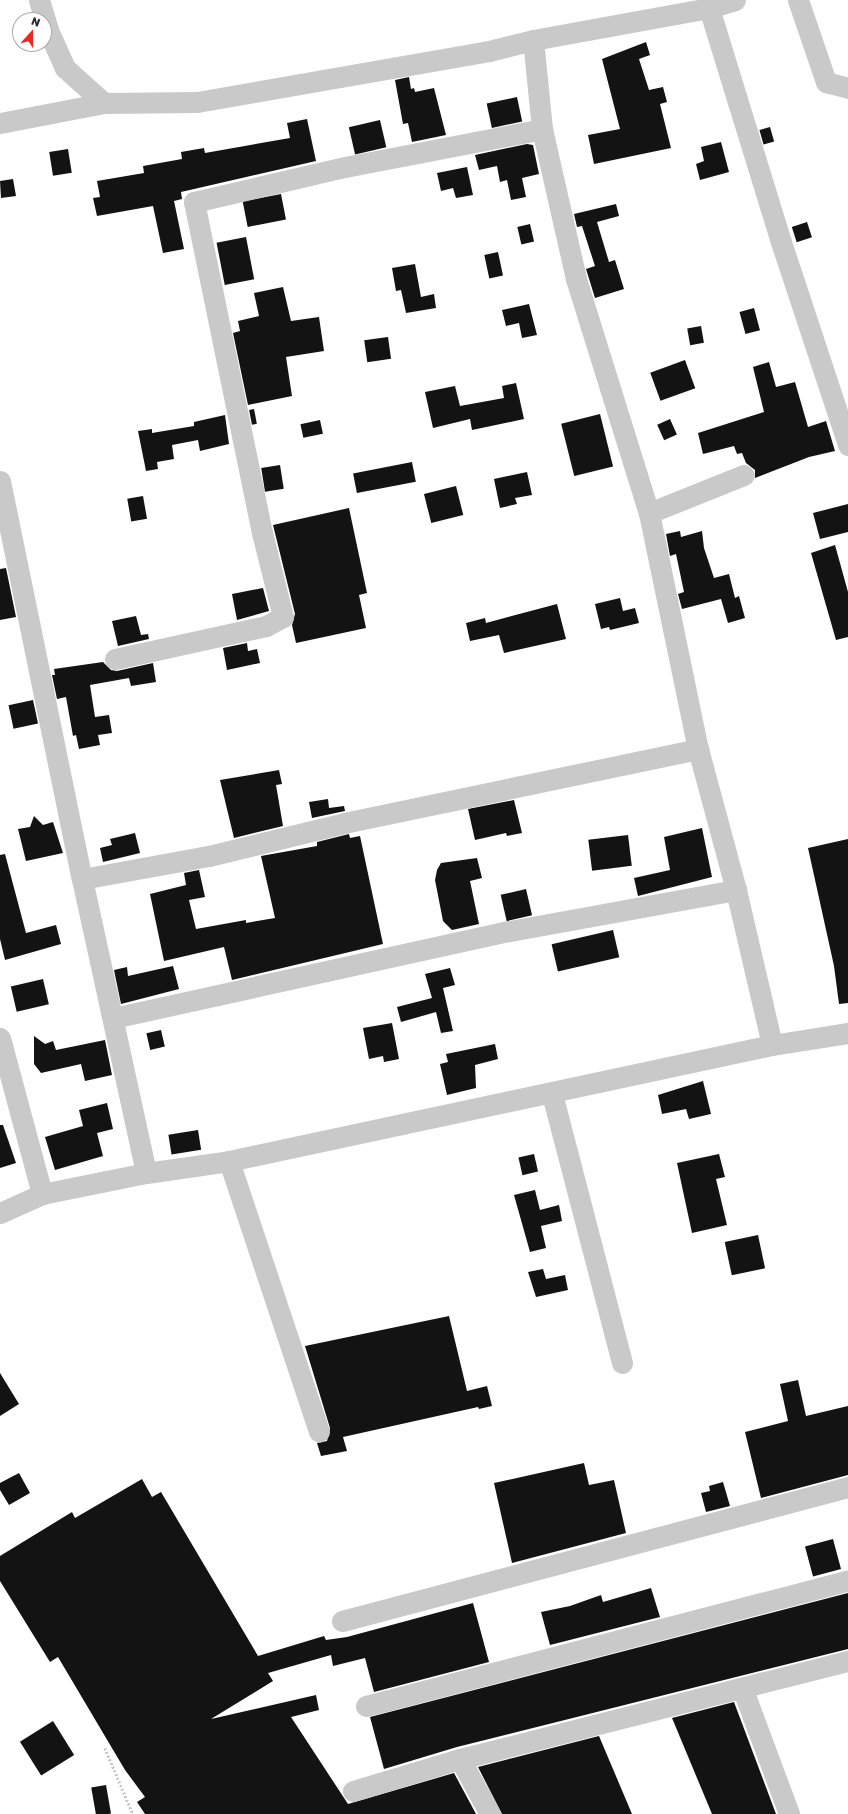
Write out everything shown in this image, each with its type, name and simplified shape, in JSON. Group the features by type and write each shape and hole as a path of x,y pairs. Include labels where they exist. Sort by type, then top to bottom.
{"street":[{"path":"39,0 48,30 65,68 104,103"},
{"path":"0,123 104,103 197,102 488,51 533,40 709,8 735,0"},
{"path":"798,0 826,82 848,88"},
{"path":"709,8 781,242 848,445"},
{"path":"533,40 542,129 576,279 649,513 698,749 736,890 772,1045"},
{"path":"115,659 266,626 280,621 283,617 262,533 194,202 345,167 542,129"},
{"path":"649,513 744,475"},
{"path":"0,481 82,879 146,1173"},
{"path":"82,879 209,856 344,823 698,749"},
{"path":"113,1018 510,931 736,890"},
{"path":"0,1213 42,1194 146,1173 229,1161 552,1094 772,1045 848,1032"},
{"path":"0,1038 42,1194"},
{"path":"552,1094 622,1363"},
{"path":"229,1161 319,1431"},
{"path":"342,1621 848,1487"},
{"path":"366,1706 848,1580"},
{"path":"353,1791 460,1759 657,1708 743,1690 848,1661"},
{"path":"743,1690 789,1814"},
{"path":"460,1759 490,1814"}],"path":[{"path":"105,1748 133,1814"}],"building":[{"path":"646,42 650,55 639,59 649,90 663,87 667,102 660,104 671,148 594,164 588,135 620,129 602,59"},
{"path":"409,77 411,89 414,88 415,92 434,88 446,135 412,142 408,123 403,124 395,80"},
{"path":"517,97 522,121 492,128 487,103"},
{"path":"307,119 316,161 181,192 182,199 174,201 184,249 163,253 153,206 97,216 93,198 100,197 97,181 144,173 143,166 182,159 181,152 204,148 205,153 290,138 287,123"},
{"path":"380,120 386,147 355,154 349,127"},
{"path":"770,127 774,141 764,144 759,130"},
{"path":"721,142 729,172 700,180 696,164 704,161 701,147"},
{"path":"527,144 533,145 539,174 522,178 526,197 511,200 507,180 500,182 497,166 479,170 475,155"},
{"path":"68,149 72,173 53,176 49,152"},
{"path":"467,167 473,195 456,198 453,188 441,191 437,173"},
{"path":"13,179 16,196 1,198 0,181"},
{"path":"281,194 286,220 248,227 243,201"},
{"path":"616,204 619,216 597,222 609,262 615,260 624,289 595,298 586,269 595,266 582,226 577,227 574,214"},
{"path":"807,222 812,237 797,242 792,227"},
{"path":"530,224 534,242 521,244 517,227"},
{"path":"246,237 254,279 225,285 217,243"},
{"path":"498,252 503,275 489,278 484,255"},
{"path":"415,264 421,297 434,294 436,308 406,313 401,290 396,291 392,268"},
{"path":"283,287 291,321 319,317 324,351 286,357 292,396 248,405 233,333 240,331 238,321 259,316 254,293"},
{"path":"529,304 537,335 522,338 519,323 506,326 502,310"},
{"path":"754,308 760,330 745,334 740,312"},
{"path":"701,326 704,343 690,345 687,328"},
{"path":"388,337 391,359 367,362 364,340"},
{"path":"685,360 695,388 660,401 650,373"},
{"path":"769,362 776,387 795,382 808,427 826,421 835,451 809,457 755,478 755,470 746,463 742,453 737,454 734,446 703,454 698,433 764,412 753,367"},
{"path":"516,383 524,419 472,430 470,419 433,428 425,392 455,386 460,406 504,398 502,386"},
{"path":"254,409 257,424 252,425 249,410"},
{"path":"600,414 613,466 574,476 561,424"},
{"path":"225,415 229,444 200,451 198,440 172,445 174,459 157,462 158,469 146,471 138,431 152,429 152,433 194,426 194,422"},
{"path":"670,419 677,435 664,440 657,425"},
{"path":"320,420 323,434 303,438 300,424"},
{"path":"412,462 416,482 357,493 353,473"},
{"path":"280,465 284,489 265,492 261,468"},
{"path":"527,472 532,495 515,498 517,504 500,508 494,479"},
{"path":"456,486 463,515 431,523 424,494"},
{"path":"143,496 147,519 131,521 127,499"},
{"path":"848,504 848,532 820,539 813,513"},
{"path":"349,508 367,593 359,595 366,628 296,643 292,625 295,614 273,525"},
{"path":"680,531 681,537 702,531 704,548 714,578 729,574 735,598 739,596 745,618 728,623 721,599 682,609 678,594 684,592 676,554 670,556 666,534"},
{"path":"835,545 848,592 848,637 836,640 811,553"},
{"path":"6,568 16,617 0,620 0,569"},
{"path":"263,588 269,611 237,620 232,594"},
{"path":"620,598 623,611 635,608 639,623 610,630 609,627 601,629 595,604"},
{"path":"557,604 566,639 504,653 499,635 470,641 466,623 485,618 486,623"},
{"path":"136,616 141,635 148,634 149,639 118,646 112,621"},
{"path":"247,643 248,651 257,649 260,663 227,670 223,648"},
{"path":"103,662 111,670 117,671 153,663 156,682 131,686 129,678 90,685 95,717 109,715 112,733 98,735 100,745 79,749 76,735 73,736 66,697 57,699 52,675 55,675 54,669"},
{"path":"33,700 38,723 14,729 9,705"},
{"path":"279,770 282,784 276,785 283,826 234,838 220,780"},
{"path":"328,799 329,808 344,806 345,811 312,818 309,802"},
{"path":"514,800 522,833 507,836 506,833 475,840 468,809"},
{"path":"34,816 43,825 53,822 63,853 26,861 18,829 30,827"},
{"path":"702,828 712,877 638,896 634,878 670,870 664,837"},
{"path":"135,833 140,853 103,862 100,848 112,845 110,839"},
{"path":"349,834 350,838 360,836 383,944 232,980 224,947 164,961 150,894 186,885 184,873 199,870 205,897 189,900 196,929 246,920 246,923 275,918 261,856 317,846 317,842"},
{"path":"628,835 632,866 592,871 588,840"},
{"path":"848,839 848,1003 839,1004 834,966 808,848"},
{"path":"5,854 26,933 56,925 61,944 5,960 0,939 0,855"},
{"path":"477,858 482,878 470,881 479,924 452,930 443,921 435,880 437,870 441,863"},
{"path":"526,889 532,915 507,921 501,895"},
{"path":"613,930 619,957 558,971 552,944"},
{"path":"173,966 179,989 121,1004 114,970 127,967 128,976"},
{"path":"450,968 455,985 443,988 453,1031 441,1033 436,1012 401,1022 397,1007 432,998 425,974"},
{"path":"43,979 49,1004 17,1012 11,986"},
{"path":"392,1023 399,1059 384,1062 383,1056 369,1059 363,1028"},
{"path":"161,1030 165,1047 150,1050 146,1033"},
{"path":"34,1036 45,1044 53,1041 56,1050 105,1040 112,1075 85,1081 81,1064 41,1073 34,1064"},
{"path":"495,1044 498,1059 475,1065 476,1088 447,1095 440,1064 448,1062 446,1054"},
{"path":"703,1081 711,1114 689,1119 686,1109 662,1114 658,1095"},
{"path":"107,1103 113,1129 97,1133 103,1156 55,1170 45,1137 83,1126 79,1110"},
{"path":"0,1125 3,1125 16,1163 0,1168"},
{"path":"198,1130 201,1150 171,1154 168,1135"},
{"path":"534,1154 538,1172 522,1175 518,1158"},
{"path":"719,1154 725,1177 716,1179 727,1225 692,1233 677,1163"},
{"path":"535,1190 540,1210 559,1205 562,1221 541,1226 546,1248 530,1252 514,1195"},
{"path":"758,1235 765,1268 732,1275 725,1242"},
{"path":"543,1269 546,1279 565,1275 568,1290 536,1297 528,1272"},
{"path":"449,1316 467,1391 487,1386 492,1406 479,1409 478,1407 343,1437 347,1451 321,1456 317,1443 327,1441 330,1428 305,1346"},
{"path":"0,1373 19,1404 0,1416"},
{"path":"798,1380 806,1416 848,1406 848,1475 761,1498 745,1432 788,1421 780,1384"},
{"path":"584,1463 589,1485 614,1480 626,1533 512,1563 494,1483"},
{"path":"19,1473 30,1493 9,1505 0,1490 0,1483"},
{"path":"142,1479 152,1497 161,1492 258,1656 324,1636 326,1640 347,1637 473,1603 489,1662 374,1692 365,1658 333,1666 331,1655 268,1673 273,1681 211,1719 316,1695 319,1710 291,1717 348,1804 454,1773 476,1814 145,1814 137,1802 145,1797 125,1770 58,1657 50,1662 0,1581 0,1556 72,1512 75,1518"},
{"path":"723,1482 730,1506 706,1512 701,1493 710,1491 709,1486"},
{"path":"833,1539 841,1569 813,1576 805,1547"},
{"path":"651,1588 660,1617 550,1645 541,1612 570,1606 601,1595 603,1602"},
{"path":"848,1593 848,1649 457,1747 384,1769 370,1717"},
{"path":"734,1702 776,1814 712,1814 672,1718"},
{"path":"53,1721 74,1755 41,1776 20,1742"},
{"path":"599,1736 632,1814 502,1814 478,1767"},
{"path":"106,1785 111,1814 96,1814 91,1788"}]}
